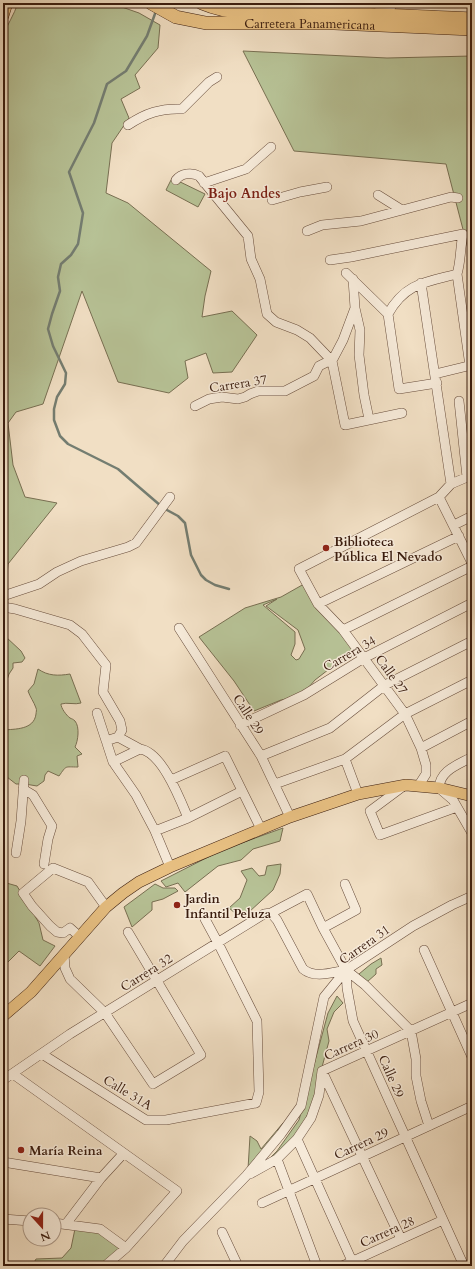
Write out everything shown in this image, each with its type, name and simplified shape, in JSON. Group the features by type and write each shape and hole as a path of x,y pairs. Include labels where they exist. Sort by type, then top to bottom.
{"highway":[{"name":"Carretera Panamericana","path":"202,3 212,7 242,13 321,8 472,19"},
{"name":"Carretera Panamericana","path":"156,6 176,18 216,24 334,23 467,29"}],"main road":[{"path":"3,16 7,3"},
{"path":"3,1016 31,992 106,907 123,893 140,882 170,867 290,817 358,794 406,784 439,788 472,796"}],"street":[{"path":"321,8 357,6 387,11 390,9 392,3"},
{"path":"128,125 139,117 158,110 182,109 209,82 217,77"},
{"path":"204,183 246,169 271,147"},
{"path":"176,180 178,177 189,173 194,173 199,176 248,236 251,259 260,279 267,314 276,322 297,330 310,338 332,360 345,425 402,413"},
{"path":"272,200 300,192 327,187"},
{"path":"378,195 402,210"},
{"path":"307,231 322,225 361,221 451,197 458,198"},
{"path":"330,260 462,234 460,262 457,274 471,365 399,390 388,314 397,300 404,293 422,283 457,274"},
{"name":"Carrera 37","path":"195,406 209,399 222,397 238,399 258,391 285,390 314,376 319,366 332,360 343,340 355,308 350,276 388,314"},
{"path":"422,283 451,484"},
{"path":"355,308 360,330 359,354 368,419"},
{"path":"343,630 472,565 470,553 459,536 439,497 451,484 469,476 459,401"},
{"path":"3,596 39,584 57,572 81,561 128,547 136,543 170,497"},
{"name":"Calle 27","path":"419,785 426,770 425,757 405,714 343,630 318,604 299,569 439,497"},
{"path":"454,525 472,516"},
{"path":"318,604 459,536"},
{"name":"Carrera 34","path":"240,724 304,695 364,658 472,603"},
{"path":"3,608 15,609 70,625 82,634 106,665 103,692 120,721 122,730 118,737 106,741"},
{"name":"Calle 29","path":"179,628 261,756 290,817"},
{"path":"261,756 330,728 385,685 472,641"},
{"path":"275,784 345,759 405,714 472,680"},
{"path":"97,712 113,762 136,795 155,831 170,867"},
{"path":"421,748 472,721"},
{"path":"118,737 140,749 144,749 158,761 171,780 188,818"},
{"path":"113,762 140,749"},
{"path":"171,780 225,756 261,829"},
{"path":"472,757 445,772 439,781 439,788 453,800 472,833"},
{"path":"345,759 358,794"},
{"path":"16,853 21,821 24,784 33,795 52,826 48,839 44,864"},
{"path":"406,784 370,811 380,835 457,807"},
{"path":"155,831 188,818 242,791"},
{"path":"79,936 70,928 63,933 57,932 32,906 23,893 53,868 88,882 106,907"},
{"path":"323,928 356,910 345,884"},
{"name":"Calle 29","path":"307,894 323,928 346,970 346,988 353,1021 464,1266"},
{"name":"Carrera 32","path":"3,1080 70,1034 264,914 271,913 307,894"},
{"name":"Carrera 31","path":"246,1176 281,1134 301,1106 324,997 346,970 414,926 472,896"},
{"path":"271,913 277,920 303,968 307,972 315,975 346,970 365,985 411,1031 416,1059 416,1076 421,1101 429,1126"},
{"path":"205,919 218,943"},
{"path":"64,954 65,968 70,979 105,1013 153,1084 201,1055 128,932"},
{"name":"Calle 31A","path":"42,1054 146,1120 166,1120 256,1103 259,1092 257,1021 218,943"},
{"path":"424,950 472,1057"},
{"name":"Carrera 30","path":"246,1176 278,1159 297,1140 311,1118 319,1095 322,1071 472,1003"},
{"path":"322,1071 401,1239"},
{"path":"13,1074 176,1191 126,1248 104,1266"},
{"name":"Carrera 29","path":"262,1203 472,1106"},
{"path":"297,1140 352,1261"},
{"path":"66,1224 101,1178 123,1154"},
{"path":"278,1159 317,1266"},
{"path":"3,1162 101,1178"},
{"path":"165,1265 183,1241 246,1176"},
{"path":"3,1219 22,1220"},
{"name":"Carrera 28","path":"342,1266 443,1220"},
{"path":"62,1224 100,1229 126,1248"},
{"path":"222,1232 238,1266"}],"green space":[{"path":"18,3 118,3 119,6 139,13 160,25 158,48 135,75 140,88 121,99 129,118 112,143 106,193 128,203 211,271 202,317 232,311 257,335 232,372 213,373 206,353 185,361 188,378 169,393 118,382 82,291 43,404 16,412 8,423 13,465 25,497 57,503 8,564 3,615 3,36"},
{"path":"243,51 387,58 472,56 472,264 446,164 294,151"},
{"path":"172,178 205,194 198,207 166,190"},
{"path":"304,584 355,649 315,680 301,696 281,700 254,711 234,681 199,637 245,608 281,597","holes":["277,599 266,606 298,630 305,649 299,659 296,660 291,655 295,644 295,632 263,605"]},
{"path":"6,637 21,651 25,658 22,662 13,663 13,668 6,683 3,683 3,638"},
{"path":"38,669 53,675 70,674 81,703 63,703 61,706 67,715 77,724 78,734 75,747 82,754 77,756 78,767 66,767 59,776 48,771 45,775 44,781 37,786 16,784 7,777 3,779 3,730 23,728 32,723 36,714 36,709 28,691 34,684"},
{"path":"283,828 280,841 253,849 241,860 218,866 185,892 178,883 166,887 161,881 222,850"},
{"path":"281,864 280,874 273,890 249,912 235,913 229,908 240,898 247,880 241,871 252,868 259,876 265,875 267,866"},
{"path":"3,882 17,886 39,923 43,940 55,946 40,966 19,951 3,967"},
{"path":"155,884 163,888 175,888 178,891 163,899 152,902 152,910 132,927 124,907"},
{"path":"381,958 382,965 376,969 376,974 367,982 359,974"},
{"path":"337,996 343,1003 334,1012 327,1029 329,1041 311,1108 294,1141 263,1165 277,1151 299,1120 328,1013"},
{"path":"283,1123 284,1125 248,1169 250,1136 257,1141 261,1149"},
{"path":"76,1224 97,1228 119,1249 102,1266 32,1266 36,1259 62,1258 71,1248"}],"waterway":[{"path":"156,11 147,36 126,71 107,84 94,123 69,172 83,213 78,244 71,255 61,264 58,277 60,291 48,329 53,346 66,373 65,384 57,397 54,409 54,420 60,436 68,444 118,469 161,506"},
{"path":"165,509 178,516 185,523 191,555 201,575 215,585 229,589"}],"place":[{"name":"Biblioteca Pública El Nevado","path":"326,548"},
{"name":"Jardin Infantil Peluza","path":"177,905"},
{"name":"María Reina","path":"21,1150"}],"district":[{"name":"Bajo Andes","path":"244,193"}]}
